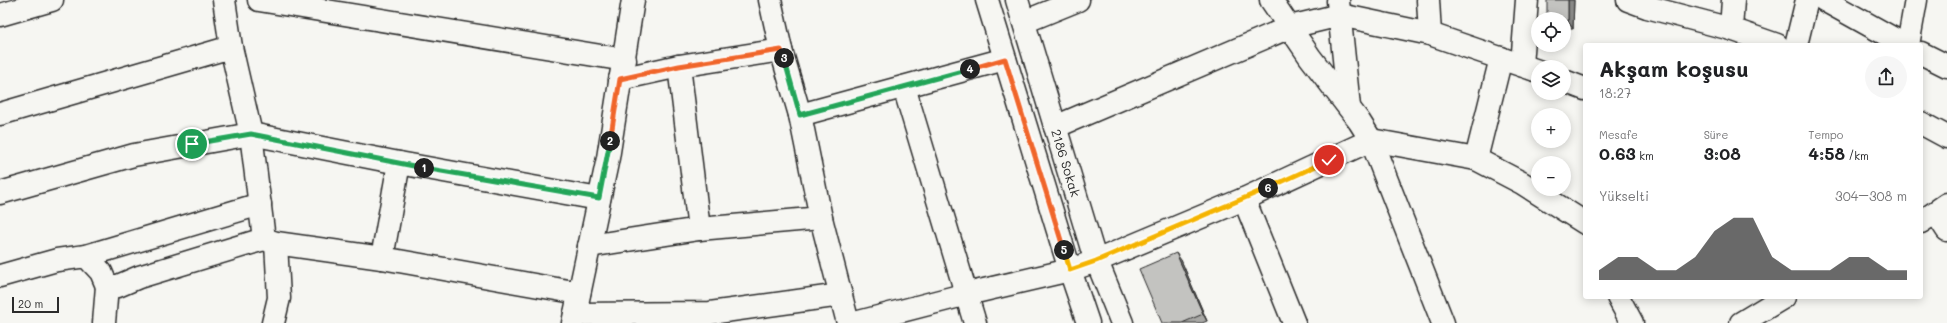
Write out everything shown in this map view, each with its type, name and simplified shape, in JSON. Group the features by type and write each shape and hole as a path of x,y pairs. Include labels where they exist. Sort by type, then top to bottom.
{"street":[{"path":"0,15 52,0"},
{"path":"224,0 231,47 251,134 260,204 270,241 279,298 274,323"},
{"path":"259,0 622,69 679,66 781,50"},
{"path":"770,0 781,50 800,115 822,218 848,323"},
{"path":"987,0 1070,270 1088,323"},
{"name":"2186 Sokak","path":"1017,0 1096,261 1122,323"},
{"path":"1024,22 1078,0"},
{"path":"1271,0 1349,107 1371,140 1443,323"},
{"path":"1428,0 1430,34"},
{"path":"1055,127 1339,7 1430,34 1530,68 1527,0"},
{"path":"1628,0 1734,35 1768,43"},
{"path":"1733,0 1734,35"},
{"path":"1796,43 1807,0"},
{"path":"1824,0 1902,43"},
{"path":"1906,43 1916,0"},
{"path":"576,310 608,158 622,69 637,1"},
{"path":"1339,7 1349,107"},
{"path":"0,114 231,47"},
{"path":"1923,54 1947,66"},
{"path":"1476,160 1501,58"},
{"path":"800,115 1005,59"},
{"path":"679,66 699,229"},
{"path":"1571,84 1583,88"},
{"path":"904,87 975,323"},
{"path":"1923,124 1947,137"},
{"path":"0,193 134,155 251,134 399,163 599,198"},
{"path":"855,323 967,294 1070,270 1096,261 1244,198 1371,140 1476,160 1522,183 1583,223"},
{"path":"382,258 399,163"},
{"path":"1244,198 1294,323"},
{"path":"0,276 57,260 86,256 260,204"},
{"path":"589,246 699,229 822,218"},
{"path":"107,286 118,286 138,277 270,241 382,258 576,310 710,318 841,295"},
{"path":"86,256 101,272 107,286 104,323"},
{"path":"1619,299 1632,323"},
{"path":"1741,323 1781,299"}],"building":[{"path":"1547,0 1568,0 1568,12 1547,12"},
{"path":"1176,253 1203,314 1182,323 1162,323 1139,269"}],"route":[{"path":"192,144 251,134 399,163 599,198 608,158 620,79 679,66 781,50 800,115 1005,59 1070,270 1096,261 1329,160"}]}
